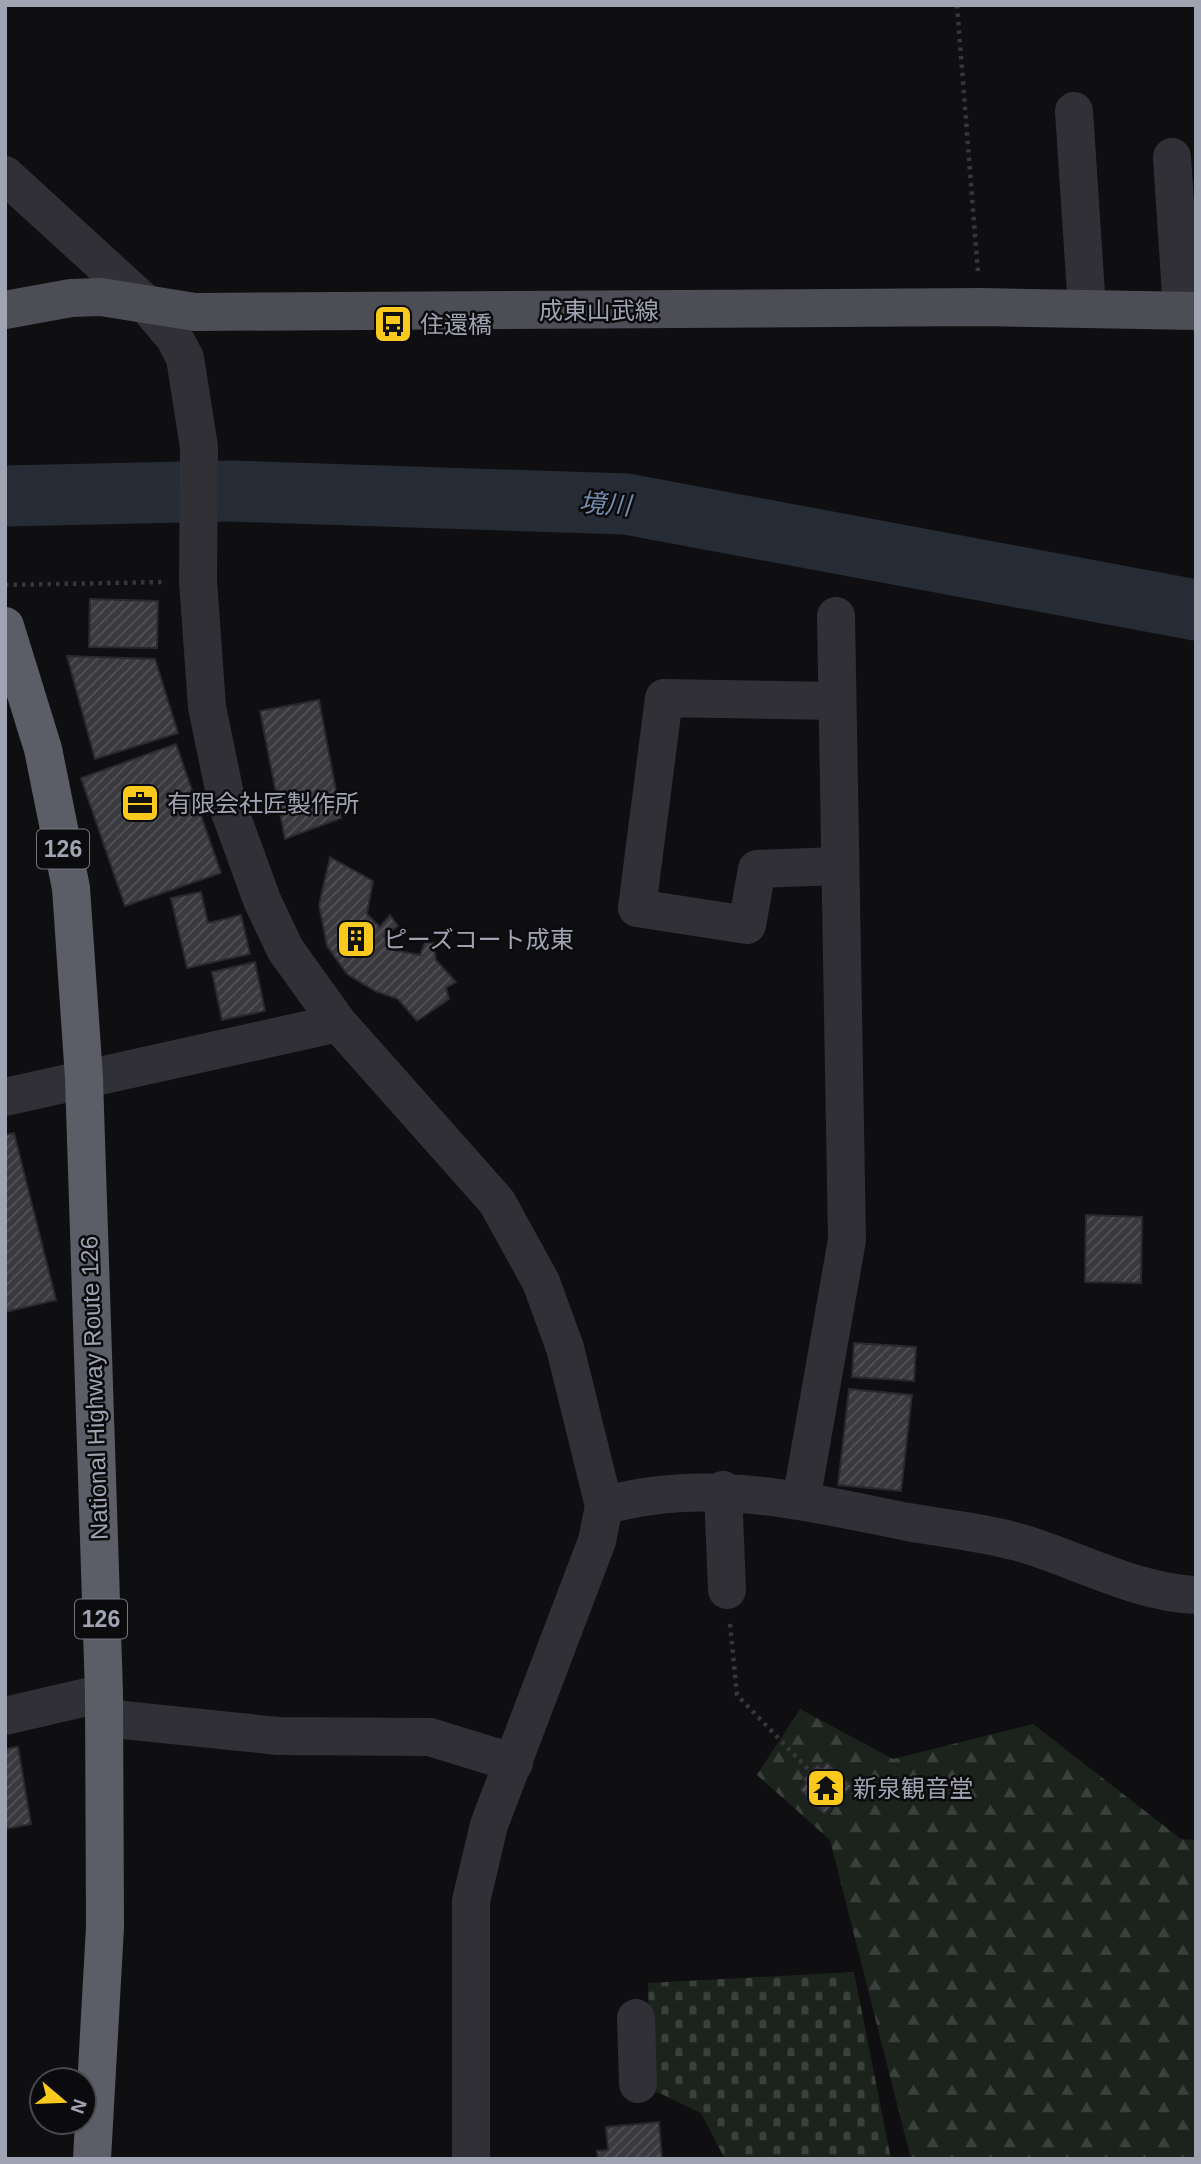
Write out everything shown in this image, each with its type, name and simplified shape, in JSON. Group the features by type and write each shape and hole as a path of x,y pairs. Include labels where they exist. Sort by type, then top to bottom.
{"highway":[{"name":"National Highway Route 126","path":"5,626 43,749 71,888 85,1078 104,1706 105,1927 92,2159"}],"main road":[{"name":"成東山武線","path":"5,310 71,298 101,297 195,312 981,307 1189,310"}],"street":[{"path":"1074,111 1087,309"},
{"path":"1172,157 1189,310"},
{"path":"5,175 145,303 174,337 186,358 200,447 198,572 207,708 228,804 261,900 285,949 338,1023 497,1202 510,1224 541,1282 565,1348 604,1506 597,1541 489,1825 471,1901 471,2159"},
{"path":"801,1501 847,1240 836,616"},
{"path":"837,701 664,698 637,908 747,925 757,869 839,866"},
{"path":"5,1097 338,1023"},
{"path":"604,1506 638,1496 723,1490 801,1501 1025,1544 1156,1589 1196,1595"},
{"path":"723,1490 727,1590"},
{"path":"5,1716 104,1706 278,1736 430,1737 514,1763"},
{"path":"636,2018 638,2084"}],"path":[{"path":"957,5 981,307"},
{"path":"5,585 198,572"},
{"path":"727,1590 737,1695 808,1769"}],"green space":[{"path":"800,1709 893,1759 1033,1724 1181,1839 1196,1840 1196,2159 911,2159 830,1840 757,1775"},
{"path":"854,1972 891,2159 725,2159 701,2113 651,2089 648,1983"}],"building":[{"path":"90,599 158,601 157,648 89,647"},
{"path":"67,656 155,659 178,733 95,759"},
{"path":"319,700 341,818 285,839 260,711"},
{"path":"176,744 221,873 125,906 81,778"},
{"name":"ピーズコート成東","path":"330,857 373,881 367,914 380,927 390,915 398,926 384,936 394,950 420,955 425,942 433,943 436,960 456,982 446,988 449,999 417,1021 398,999 375,991 347,974 327,946 319,905"},
{"path":"201,892 208,923 241,915 250,954 187,968 171,898"},
{"path":"255,962 265,1011 222,1020 212,972"},
{"path":"14,1133 56,1300 5,1312 5,1135"},
{"path":"1086,1215 1142,1217 1141,1283 1085,1282"},
{"path":"854,1343 916,1347 914,1381 852,1377"},
{"path":"849,1389 912,1395 901,1491 838,1485"},
{"path":"18,1747 31,1824 5,1829 5,1749"},
{"name":"新泉観音堂","path":"827,1762 852,1786 824,1814 800,1790 806,1783 803,1779 818,1764 822,1768"},
{"path":"659,2122 662,2159 598,2159 597,2151 608,2150 606,2127"}],"waterway":[{"name":"境川","path":"5,496 229,491 626,504 1196,610"}],"place":[{"name":"住還橋","path":"393,324"},
{"name":"有限会社匠製作所","path":"140,803"},
{"name":"ピーズコート成東","path":"356,939"},
{"name":"新泉観音堂","path":"826,1788"}]}
